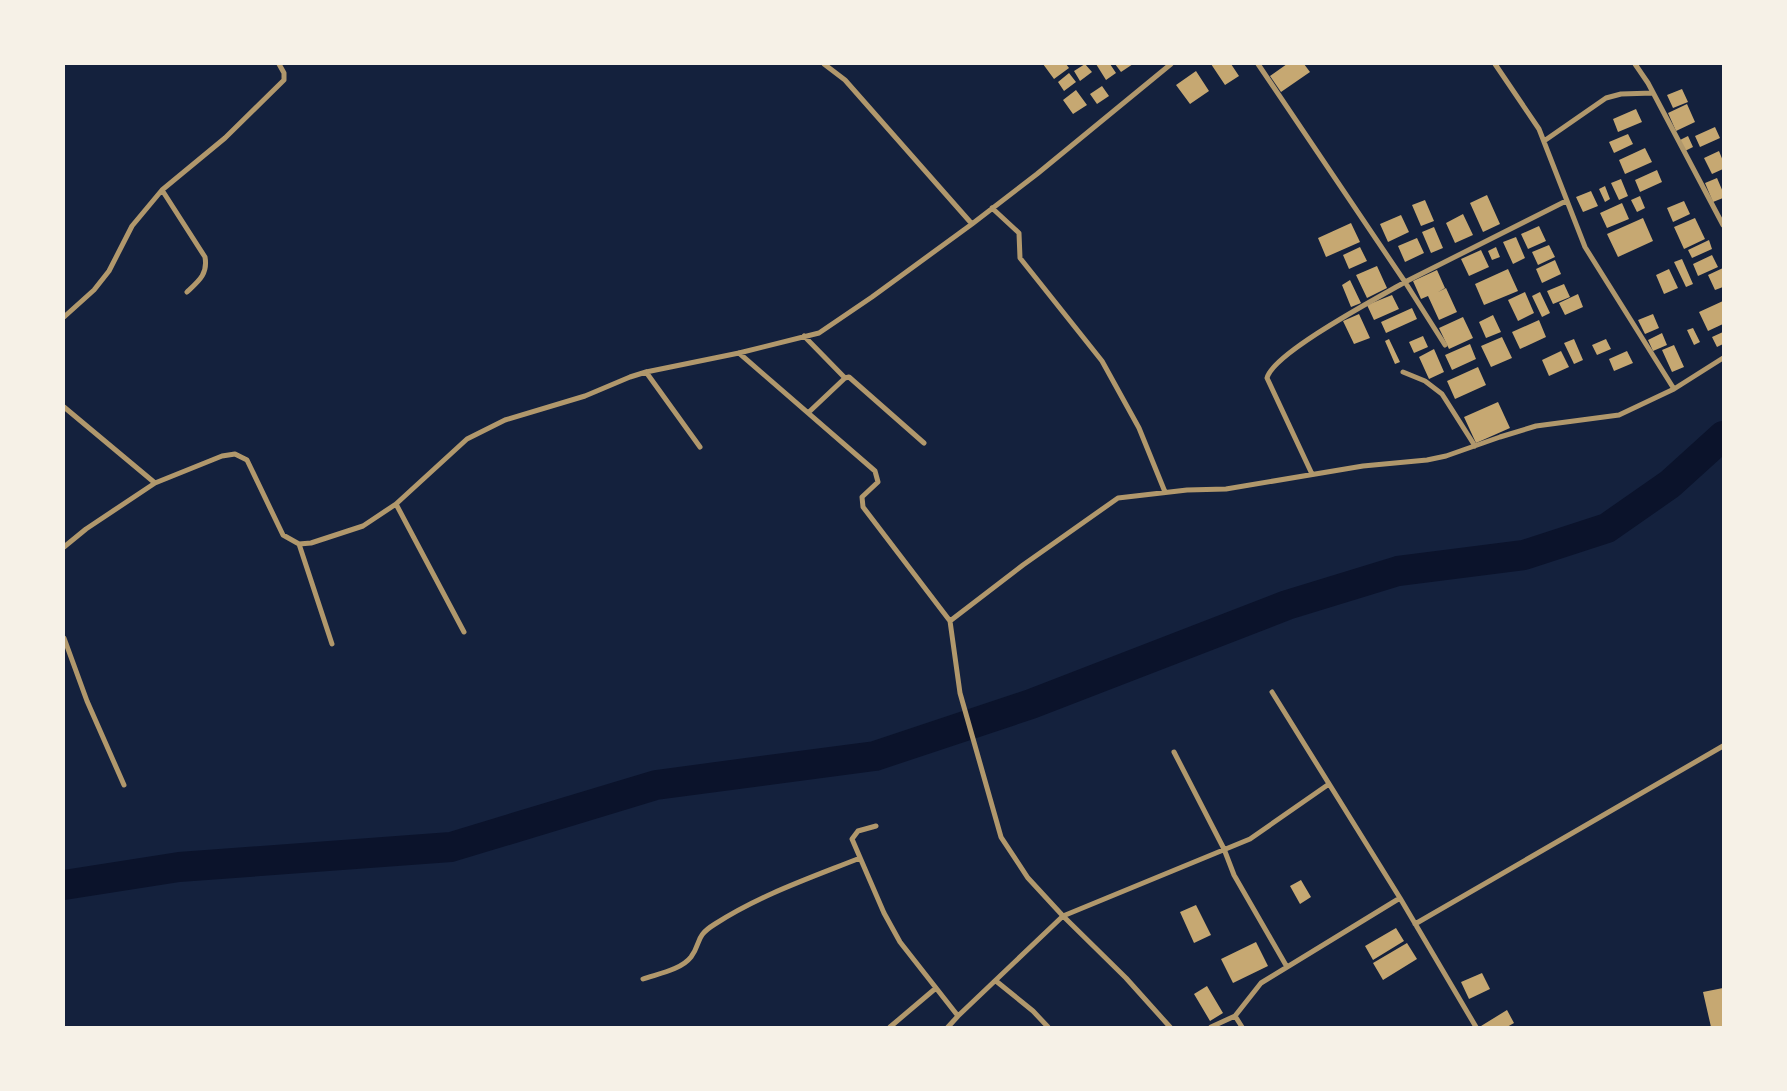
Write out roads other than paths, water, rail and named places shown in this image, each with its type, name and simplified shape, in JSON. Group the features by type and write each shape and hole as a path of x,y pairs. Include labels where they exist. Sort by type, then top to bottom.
{"street":[{"path":"64,317 94,290 109,271 132,226 162,190 225,138 284,80 284,73 279,64"},
{"path":"824,64 845,80 972,224"},
{"path":"64,547 154,483 222,456 241,456 247,460 277,526 290,540 299,544 311,543 362,526 396,504 446,456 484,428 585,396 646,372 739,353 819,333 972,224 1171,64"},
{"path":"1258,64 1333,172 1445,345"},
{"path":"1495,64 1534,119 1585,247 1674,390"},
{"path":"1635,64 1653,93 1723,224"},
{"path":"1544,141 1606,98 1620,94 1653,93"},
{"path":"162,190 205,257 206,269 203,276 187,292"},
{"path":"1312,474 1267,380 1268,374 1275,366 1322,329 1405,282 1566,201"},
{"path":"992,208 1017,231 1020,236 1020,258 1102,361 1139,428 1165,492"},
{"path":"804,336 845,378 853,379 924,443"},
{"path":"739,353 810,412 875,471 878,482 862,498 863,507 950,621 960,692 1001,837 1028,878 1063,916 1126,978 1170,1027"},
{"path":"950,621 1110,502 1125,496 1226,489 1363,466 1427,460 1446,456 1536,426 1619,415 1674,390 1723,358"},
{"path":"646,372 700,447"},
{"path":"1404,372 1425,381 1442,394 1475,446"},
{"path":"810,412 845,378"},
{"path":"64,407 154,483"},
{"path":"396,504 464,632"},
{"path":"299,544 332,644"},
{"path":"64,638 87,701 124,785"},
{"path":"1272,692 1400,898 1476,1027"},
{"path":"1415,924 1723,746"},
{"path":"1174,752 1224,849 1234,875 1287,967"},
{"path":"948,1027 1063,916 1259,834 1277,819 1330,784"},
{"path":"876,826 858,831 853,835 852,839 860,858 884,913 900,942 958,1016"},
{"path":"643,980 685,962 691,957 696,941 702,934 750,903 782,888 860,858"},
{"path":"1211,1027 1235,1016 1260,983 1400,898"},
{"path":"996,981 1033,1011 1048,1027"},
{"path":"890,1027 936,988"},
{"path":"1235,1016 1242,1027"}],"waterway":[{"path":"64,885 179,867 451,847 656,785 875,756 1031,704 1287,605 1398,571 1524,555 1607,528 1670,484 1723,436"}]}
